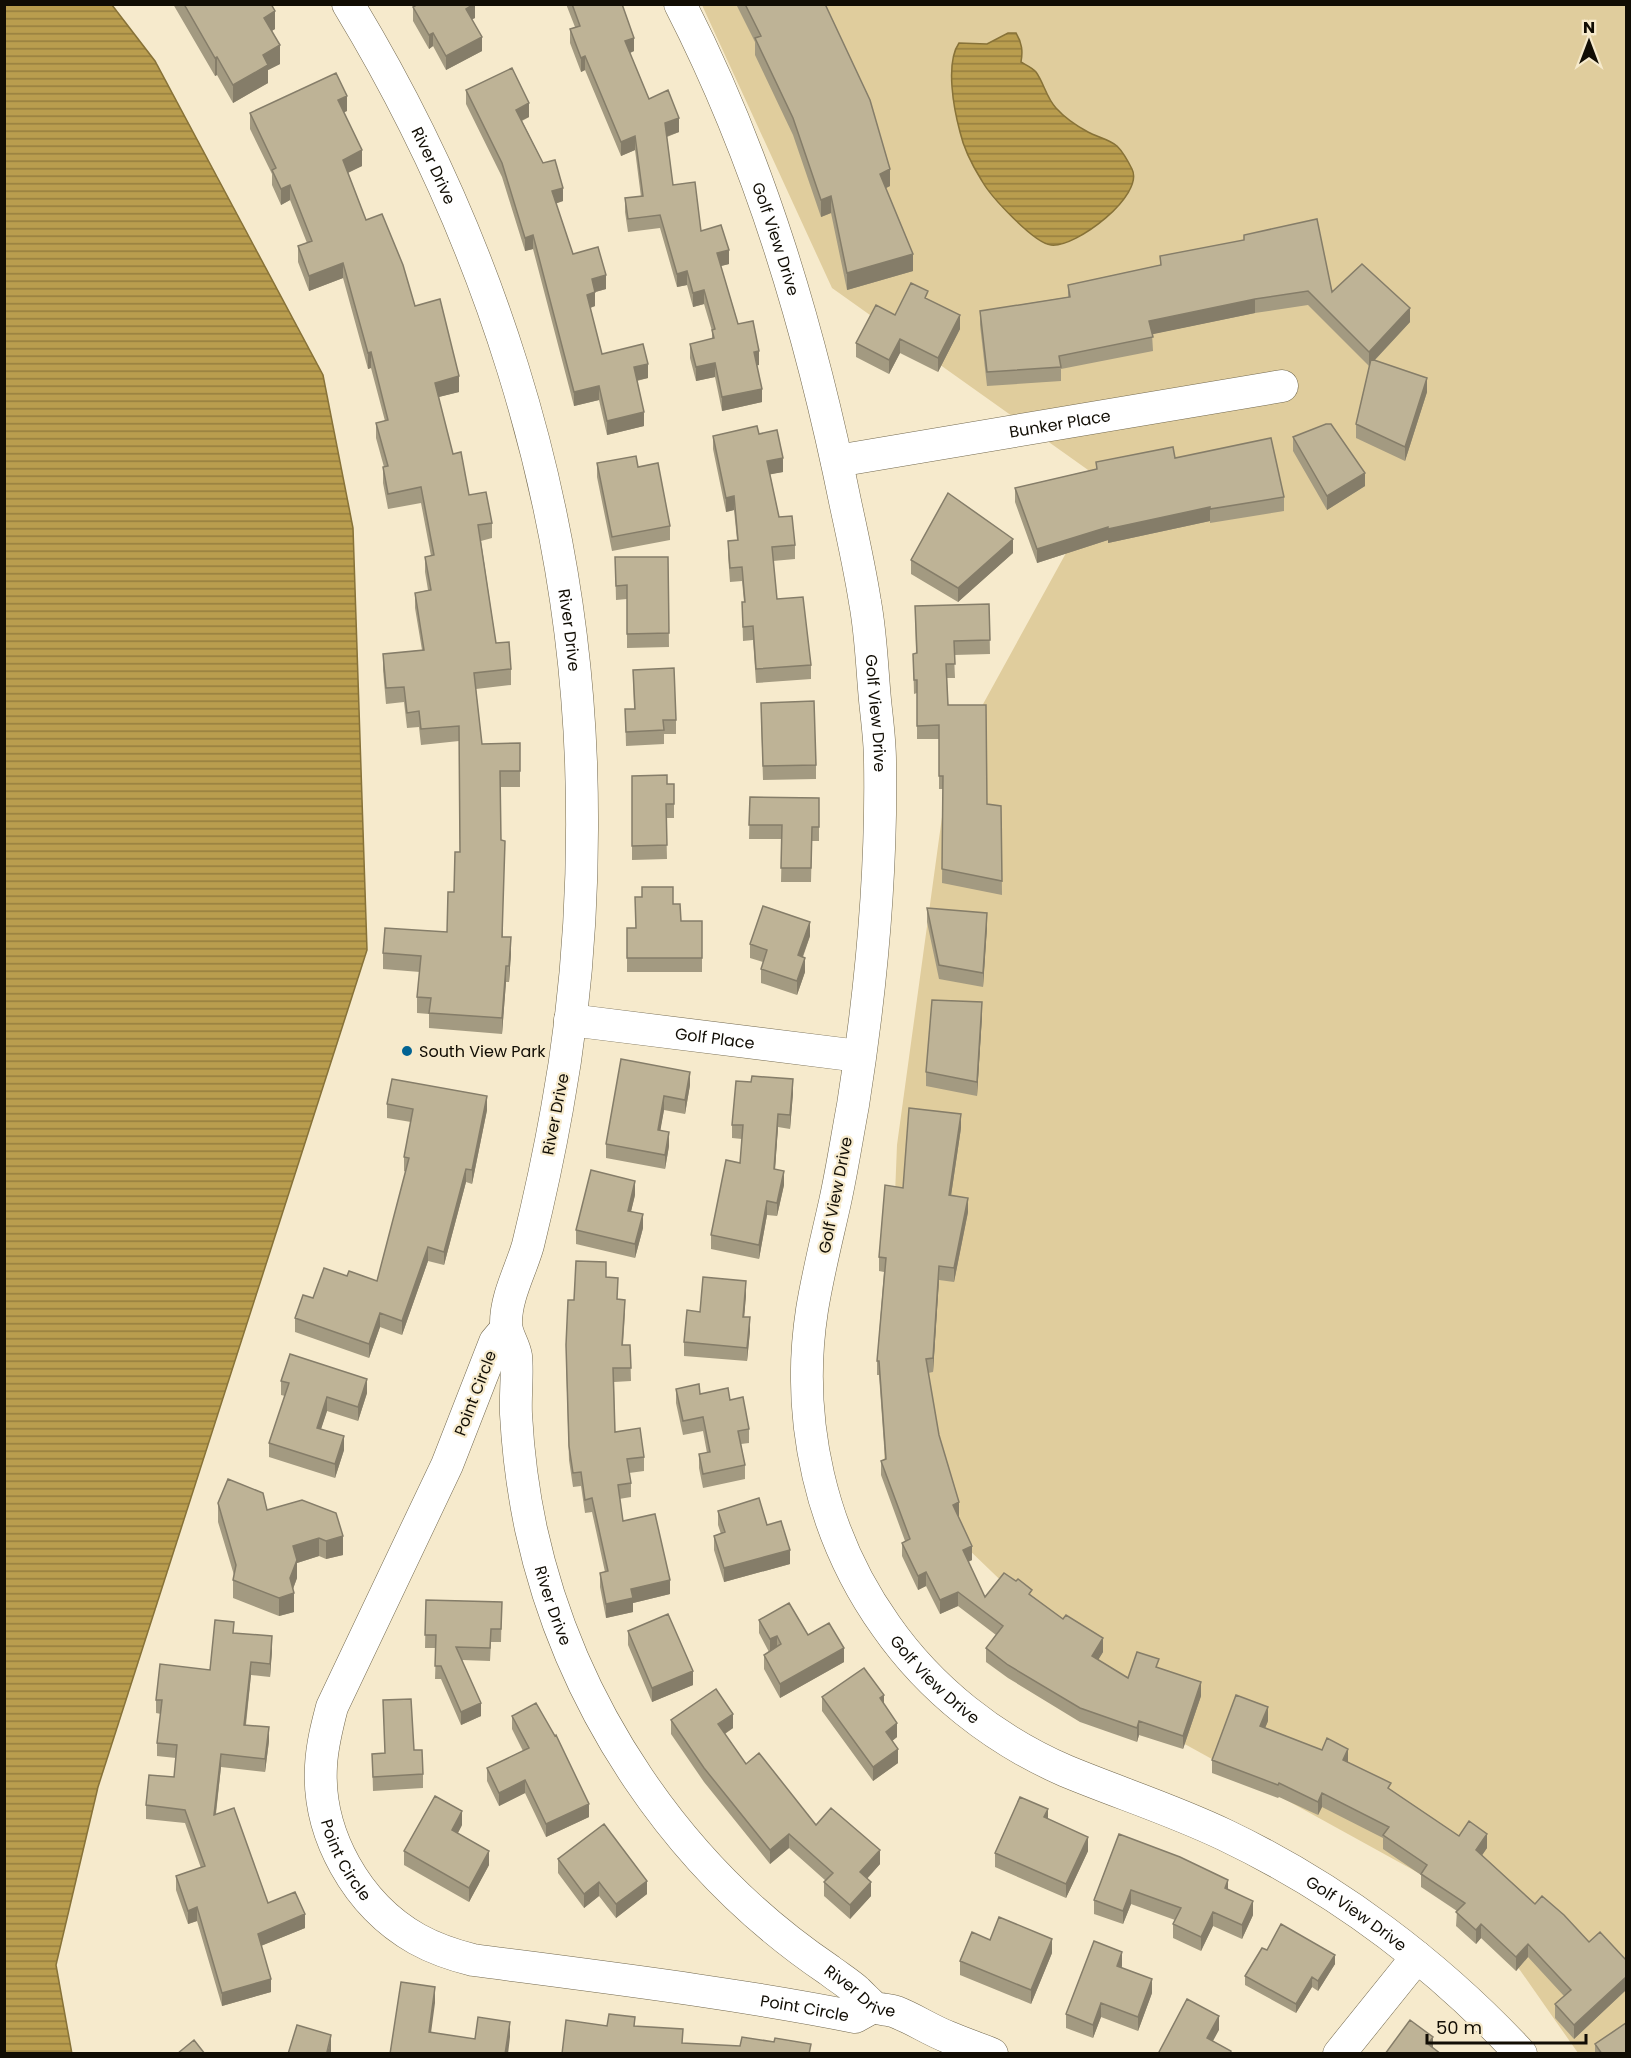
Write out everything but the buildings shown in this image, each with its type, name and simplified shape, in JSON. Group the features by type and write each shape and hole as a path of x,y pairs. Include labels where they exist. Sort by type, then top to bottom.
{"street":[{"name":"River Drive","path":"348,4 395,85 425,144 470,244 500,327 523,401 547,497 568,616 575,671 581,759 582,847 579,935 557,1110 527,1248 509,1301 506,1329 516,1352 516,1412 521,1472 532,1530 549,1595 569,1651 594,1705 624,1757 649,1795 685,1842 715,1875 758,1916 805,1954 854,1988 873,2007 893,2010 946,2037 992,2054"},
{"name":"Golf View Drive","path":"681,4 732,117 767,207 796,298 816,368 867,608 880,757 878,907 860,1056 837,1193 811,1314 806,1366 807,1401 813,1452 822,1492 836,1535 858,1582 886,1626 918,1666 973,1717 1007,1740 1062,1769 1164,1807 1229,1837 1292,1871 1352,1909 1417,1957 1464,1998 1521,2054"},
{"name":"Bunker Place","path":"837,461 1282,386"},
{"name":"Golf Place","path":"570,1020 860,1056"},
{"name":"Point Circle","path":"506,1329 495,1342 447,1465 332,1707 324,1736 321,1767 323,1802 330,1832 342,1861 358,1887 390,1920 416,1938 443,1952 473,1960 768,1999 855,2017 873,2007"},
{"path":"1339,2054 1417,1957"}],"shaded area":[{"path":"5,4 112,5 155,61 323,375 353,528 367,950 98,1787 56,1965 72,2054 4,2053"},
{"path":"702,5 1626,5 1626,2053 1578,2053 1473,1903 1152,1726 884,1468 897,1145 949,766 1105,482 832,288"},
{"path":"1008,33 1016,33 1022,47 1021,62 1036,72 1056,108 1079,127 1117,146 1132,169 1133,180 1119,205 1091,229 1062,244 1051,245 1034,236 1003,208 978,175 969,157 955,112 952,62 959,43 987,44"}],"place":[{"name":"South View Park","path":"407,1051"}]}
